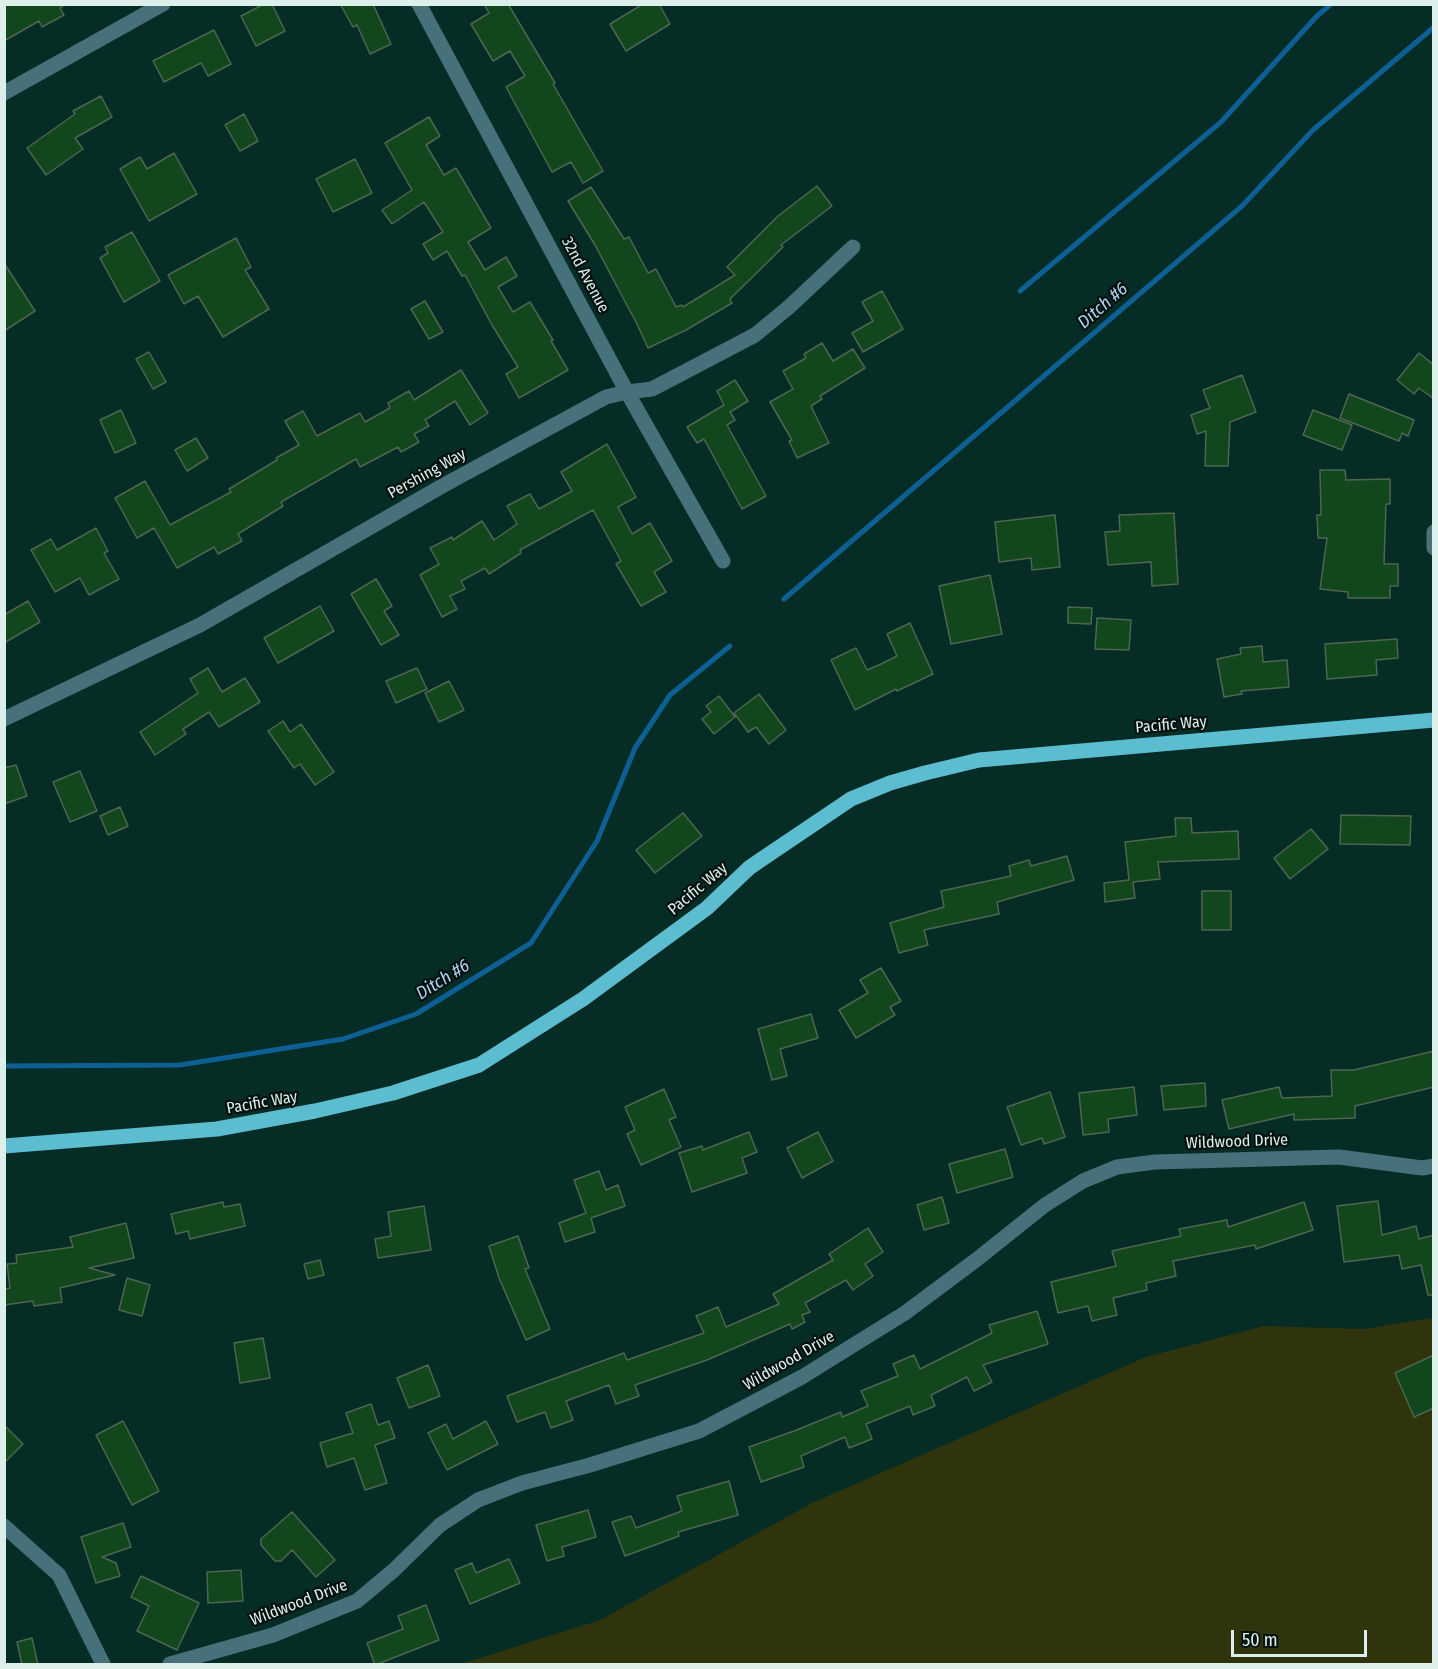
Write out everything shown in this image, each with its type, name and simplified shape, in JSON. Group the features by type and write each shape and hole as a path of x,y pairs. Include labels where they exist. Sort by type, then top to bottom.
{"main road":[{"name":"Pacific Way","path":"4,1146 217,1129 383,1096 479,1065 583,999 707,908 749,868 851,799 898,781 979,760 1434,720"}],"street":[{"path":"4,93 164,4"},
{"name":"32nd Avenue","path":"419,4 627,392 723,561"},
{"name":"Pershing Way","path":"4,719 200,625 444,485 606,397 652,389 754,335 789,308 853,248"},
{"path":"1434,532 1434,548"},
{"name":"Wildwood Drive","path":"170,1665 273,1635 357,1601 394,1570 440,1526 478,1500 522,1483 590,1465 699,1431 802,1377 905,1313 1045,1204 1083,1181 1117,1167 1155,1162 1339,1157 1422,1168 1434,1166"},
{"path":"4,1526 59,1575 103,1665"}],"green space":[{"path":"1433,1318 1433,1664 461,1664 600,1620 814,1502 1146,1357 1264,1326 1363,1329"}],"building":[{"path":"4,4 66,4 60,8 64,15 42,27 39,21 4,41"},
{"path":"264,4 272,4 285,31 256,46 241,16"},
{"path":"340,4 373,4 391,44 370,54 357,25 353,27"},
{"path":"484,4 508,4 603,171 583,183 571,162 552,172 506,87 525,76 510,51 493,61 471,24 489,13"},
{"path":"643,4 659,4 670,24 626,51 610,24"},
{"path":"214,30 231,64 208,76 201,63 164,82 153,61"},
{"path":"101,96 112,117 75,138 83,149 46,175 27,148 75,114 73,111"},
{"path":"244,114 258,141 240,151 225,125"},
{"path":"429,117 440,136 426,145 444,175 456,168 491,228 468,242 485,270 506,257 517,276 498,287 513,312 530,302 568,370 519,398 506,374 518,367 465,275 462,276 447,251 433,260 423,244 443,232 424,202 392,224 382,210 412,190 385,143"},
{"path":"174,153 197,194 149,221 120,169 140,157 147,169"},
{"path":"355,159 372,193 333,212 316,179"},
{"path":"817,186 832,206 781,245 783,247 730,299 732,303 686,330 648,348 595,245 568,201 591,187 624,239 629,237 648,273 656,269 676,307 682,305 683,307 735,275 727,267 778,216"},
{"path":"132,232 160,281 124,302 100,258 108,253 105,247"},
{"path":"236,238 251,267 245,270 269,309 223,337 198,296 184,304 168,275"},
{"path":"4,263 35,311 4,331"},
{"path":"882,291 903,329 863,352 852,333 873,321 862,302"},
{"path":"425,301 443,332 429,339 411,309"},
{"path":"822,343 833,361 853,349 865,368 820,396 822,399 811,406 829,443 797,458 789,441 792,440 770,402 793,389 783,371 806,358 804,354"},
{"path":"149,352 166,382 153,389 136,359"},
{"path":"1419,353 1434,365 1434,399 1419,388 1414,394 1397,380"},
{"path":"461,370 488,413 470,425 455,401 425,420 429,426 414,434 419,442 401,452 398,447 360,467 356,459 281,502 283,506 238,534 242,541 218,554 214,547 177,568 154,528 137,538 115,498 145,481 170,525 231,492 229,489 299,445 285,421 303,411 317,436 360,413 365,422 390,408 388,403 409,391 414,400"},
{"path":"1242,375 1256,412 1230,422 1228,466 1205,466 1206,431 1197,434 1191,415 1210,408 1203,390"},
{"path":"735,380 748,401 730,412 735,420 727,425 766,496 742,509 704,439 697,443 687,427 724,405 717,391"},
{"path":"1349,394 1414,420 1408,436 1402,433 1399,441 1340,418"},
{"path":"121,410 136,443 115,453 100,420"},
{"path":"1313,410 1352,425 1342,450 1303,435"},
{"path":"196,438 208,458 187,471 175,450"},
{"path":"607,444 636,497 618,507 632,534 650,523 672,561 654,572 666,592 641,606 616,564 621,561 593,510 520,550 521,553 489,574 485,568 461,581 465,589 450,596 457,609 442,617 420,575 439,564 430,548 452,537 453,540 482,521 494,540 517,524 507,506 530,494 539,509 572,491 561,472"},
{"path":"1320,470 1345,470 1346,480 1390,479 1390,504 1386,504 1384,564 1398,564 1398,586 1390,586 1390,598 1348,598 1348,592 1320,589 1327,538 1318,538 1317,515 1321,515"},
{"path":"1174,513 1178,584 1152,586 1151,562 1108,565 1105,532 1120,531 1119,515"},
{"path":"1055,515 1060,567 1032,570 1031,558 999,562 995,522"},
{"path":"96,528 108,551 104,553 119,579 89,595 80,578 55,592 31,550 51,539 57,550"},
{"path":"990,575 1002,634 951,644 939,586"},
{"path":"376,579 392,606 384,611 399,635 381,645 351,594"},
{"path":"28,601 40,622 4,643 4,615"},
{"path":"320,606 334,631 278,663 264,638"},
{"path":"1068,607 1092,608 1091,624 1068,623"},
{"path":"1097,618 1131,620 1129,650 1095,649"},
{"path":"910,623 933,674 897,691 896,689 855,710 831,660 856,648 867,670 881,664 897,656 887,634"},
{"path":"1397,639 1398,658 1376,660 1377,675 1327,679 1325,644"},
{"path":"1262,646 1263,662 1287,660 1289,687 1241,691 1242,694 1224,697 1217,659 1241,654 1240,648"},
{"path":"208,668 222,692 245,678 260,702 219,727 209,712 183,729 186,734 155,755 140,732 198,693 190,679"},
{"path":"417,668 427,689 396,703 386,681"},
{"path":"449,681 464,710 439,722 425,693"},
{"path":"759,694 786,730 769,744 756,727 748,732 734,713"},
{"path":"719,696 735,717 714,734 702,719 711,712 706,706"},
{"path":"283,721 290,732 301,724 334,772 315,785 300,764 294,768 268,731"},
{"path":"16,765 27,796 4,804 4,768"},
{"path":"80,771 97,811 70,822 53,782"},
{"path":"120,807 128,826 108,835 100,816"},
{"path":"683,813 702,836 655,873 636,850"},
{"path":"1341,815 1411,816 1410,845 1340,844"},
{"path":"1175,818 1191,818 1192,833 1238,831 1239,859 1158,862 1160,879 1133,882 1135,898 1105,902 1104,883 1129,880 1125,842 1176,836"},
{"path":"1311,829 1328,849 1290,879 1274,858"},
{"path":"1067,856 1074,880 997,902 999,914 924,930 928,945 899,953 890,923 944,907 941,891 1011,876 1009,866 1029,860 1031,866"},
{"path":"1202,891 1231,891 1231,930 1202,930"},
{"path":"881,968 901,1001 890,1007 895,1015 856,1038 839,1010 868,993 860,980"},
{"path":"811,1014 818,1038 780,1049 787,1076 772,1080 758,1029"},
{"path":"1434,1051 1434,1087 1355,1106 1355,1118 1294,1120 1294,1114 1229,1129 1222,1100 1279,1087 1282,1098 1332,1096 1331,1070 1354,1070"},
{"path":"1205,1083 1206,1106 1164,1110 1161,1086"},
{"path":"1134,1087 1137,1115 1108,1119 1109,1132 1083,1135 1079,1093"},
{"path":"664,1089 676,1117 669,1120 681,1147 641,1165 627,1134 635,1130 625,1107"},
{"path":"1050,1092 1065,1137 1044,1144 1042,1138 1021,1145 1007,1107"},
{"path":"749,1132 757,1152 742,1158 747,1173 692,1192 679,1153 702,1146 703,1150"},
{"path":"818,1132 833,1161 802,1178 787,1148"},
{"path":"1005,1149 1013,1177 957,1193 949,1164"},
{"path":"599,1171 606,1190 618,1185 625,1206 591,1218 595,1232 565,1242 559,1223 586,1213 574,1180"},
{"path":"942,1197 949,1223 924,1230 917,1205"},
{"path":"1378,1201 1382,1235 1416,1226 1419,1239 1434,1235 1434,1295 1428,1295 1421,1265 1402,1269 1399,1255 1344,1262 1337,1206"},
{"path":"223,1202 224,1207 240,1204 245,1226 190,1239 188,1231 176,1234 171,1214"},
{"path":"1304,1202 1313,1230 1256,1249 1255,1245 1173,1261 1176,1276 1146,1283 1147,1290 1113,1298 1117,1315 1092,1321 1088,1306 1058,1313 1051,1282 1116,1266 1112,1251 1181,1236 1179,1229 1227,1220 1228,1227"},
{"path":"424,1206 431,1250 378,1258 375,1239 391,1236 388,1212"},
{"path":"126,1223 134,1258 89,1268 115,1275 60,1288 62,1302 34,1306 33,1301 4,1305 4,1289 10,1288 7,1264 17,1263 16,1255 73,1247 70,1237"},
{"path":"868,1228 883,1252 865,1264 873,1276 853,1290 846,1280 805,1303 810,1312 802,1315 805,1322 792,1329 790,1324 707,1360 635,1385 639,1396 616,1404 609,1385 566,1401 573,1420 551,1428 545,1412 517,1422 507,1396 624,1353 627,1360 704,1333 696,1316 718,1307 726,1327 779,1304 773,1294 833,1260 829,1254"},
{"path":"518,1236 529,1268 525,1269 550,1329 526,1340 499,1278 489,1246"},
{"path":"320,1260 324,1275 308,1279 304,1264"},
{"path":"127,1278 150,1285 142,1316 119,1310"},
{"path":"1037,1311 1048,1344 983,1365 992,1382 974,1391 967,1377 931,1395 935,1406 913,1415 910,1406 866,1424 872,1439 849,1448 845,1437 801,1456 804,1467 761,1482 749,1447 841,1412 842,1417 868,1406 861,1391 898,1376 893,1364 914,1355 920,1369 992,1333 989,1325"},
{"path":"263,1338 270,1378 240,1383 234,1343"},
{"path":"1434,1355 1434,1408 1414,1417 1395,1373"},
{"path":"428,1365 440,1396 409,1408 397,1378"},
{"path":"371,1404 378,1425 389,1421 395,1438 375,1445 387,1483 365,1490 354,1458 327,1467 320,1443 353,1433 346,1413"},
{"path":"123,1421 159,1491 132,1505 96,1435"},
{"path":"486,1421 498,1444 447,1470 428,1433 446,1424 453,1439"},
{"path":"4,1425 23,1444 4,1463"},
{"path":"729,1481 738,1515 678,1532 679,1536 625,1556 612,1522 631,1516 636,1528 682,1511 677,1496"},
{"path":"588,1510 596,1537 562,1547 564,1556 547,1561 536,1525"},
{"path":"292,1512 335,1560 316,1577 292,1550 281,1561 275,1561 261,1545 261,1539"},
{"path":"123,1523 131,1547 102,1557 116,1563 120,1576 96,1583 81,1537"},
{"path":"509,1559 520,1583 470,1604 455,1570 472,1563 476,1573"},
{"path":"241,1570 243,1601 208,1603 207,1572"},
{"path":"141,1576 199,1603 177,1650 137,1631 149,1606 131,1597"},
{"path":"426,1605 439,1640 375,1665 367,1643 403,1629 398,1616"},
{"path":"32,1638 38,1665 22,1665 17,1642"}],"waterway":[{"path":"1020,291 1221,122 1316,17 1331,4"},
{"name":"Ditch #6","path":"784,599 1242,206 1313,130 1434,27"},
{"name":"Ditch #6","path":"4,1066 180,1065 343,1039 416,1014 531,943 597,841 635,748 670,695 730,646"}]}
